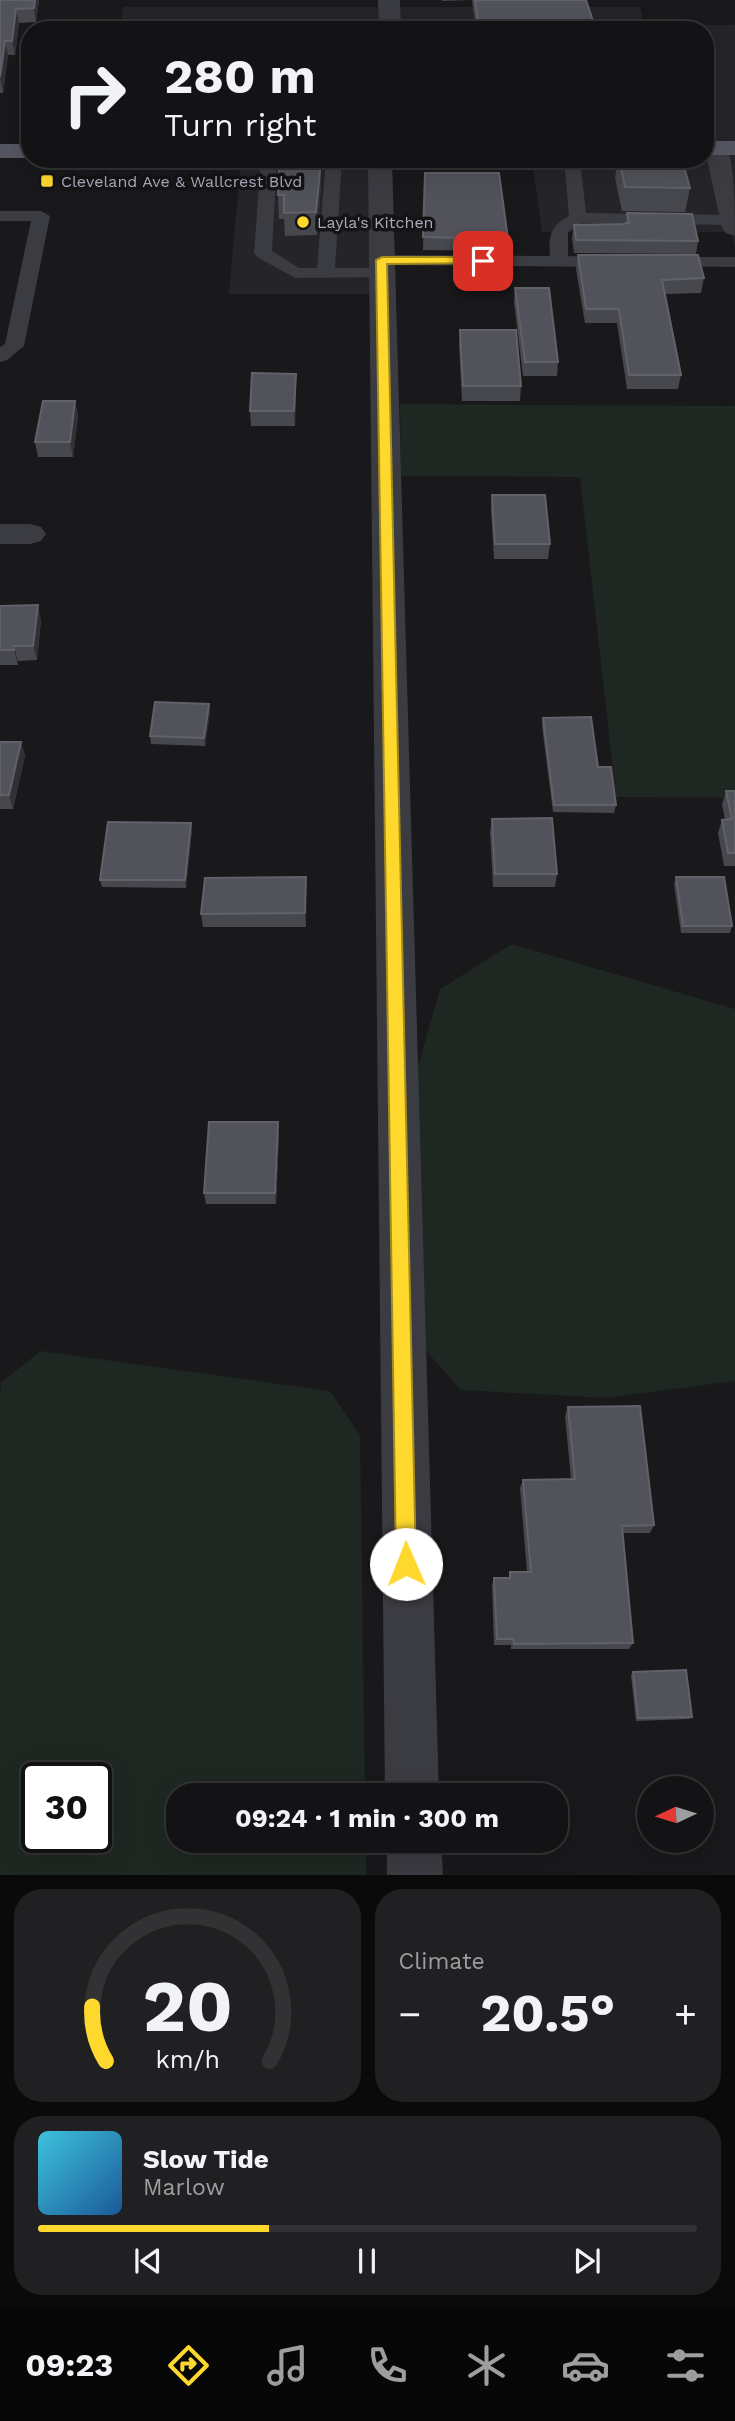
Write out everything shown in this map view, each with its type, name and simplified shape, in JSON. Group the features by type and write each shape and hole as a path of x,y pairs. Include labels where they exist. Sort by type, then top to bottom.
{"main road":[{"path":"0,151 21,151"}],"street":[{"path":"389,0 390,21"},
{"path":"719,148 734,224"},
{"path":"380,168 412,1783"},
{"path":"414,1853 415,1875"}],"lane":[{"path":"268,168 263,253 295,273 559,261 626,262"},
{"path":"326,273 333,168"},
{"path":"573,168 579,218"},
{"path":"0,216 41,216 14,346 0,356"},
{"path":"559,261 557,234 561,226 579,218 734,224"},
{"path":"654,262 735,262"}],"shaded area":[{"path":"123,7 640,7 643,21 121,21"},
{"path":"714,25 735,25 735,248 731,232 542,232 533,168 714,168"},
{"path":"240,168 383,168 385,294 229,294"},
{"path":"400,404 735,406 735,798 616,797 580,477 401,476"},
{"path":"512,944 735,1009 735,1381 606,1398 461,1390 426,1351 417,1070 440,989"},
{"path":"41,1351 330,1391 360,1435 365,1783 166,1783 166,1853 366,1853 366,1875 0,1875 1,1382"}],"building":[{"path":"0,0 35,0 34,8 16,9 12,41 5,41 0,77"},
{"path":"475,0 586,0 593,21 478,21"},
{"path":"279,168 320,168 316,212 284,213 284,195 278,195"},
{"path":"621,168 684,168 690,188 625,187"},
{"path":"425,173 499,173 508,239 423,237"},
{"path":"627,213 692,214 698,241 576,240 574,225 629,223"},
{"path":"578,255 698,255 704,278 662,280 681,375 629,375 619,309 586,309"},
{"path":"515,288 549,288 558,362 525,362"},
{"path":"460,330 516,330 521,386 463,386"},
{"path":"252,373 296,374 294,411 250,411"},
{"path":"43,401 75,401 70,442 35,442"},
{"path":"492,495 545,495 550,544 495,544"},
{"path":"38,605 33,646 14,646 14,650 0,650 0,606"},
{"path":"155,702 209,704 204,738 150,736"},
{"path":"591,717 598,767 611,767 616,805 554,805 543,718"},
{"path":"0,742 21,742 9,795 0,795"},
{"path":"726,791 735,791 735,853 728,853 722,820 732,819"},
{"path":"552,818 557,874 495,874 492,819"},
{"path":"108,822 191,823 185,880 100,880"},
{"path":"306,877 305,913 201,914 205,878"},
{"path":"676,877 724,877 732,926 683,926"},
{"path":"209,1122 278,1122 275,1193 204,1193"},
{"path":"640,1406 654,1525 622,1526 633,1643 514,1644 513,1639 497,1639 494,1578 510,1578 510,1572 531,1572 523,1480 575,1479 568,1407"},
{"path":"686,1670 692,1717 638,1718 633,1672"}],"place":[{"name":"Cleveland Ave & Wallcrest Blvd","path":"47,181"},
{"name":"Layla's Kitchen","path":"303,222"}],"route":[{"path":"406,1564 382,260 483,261"}]}
